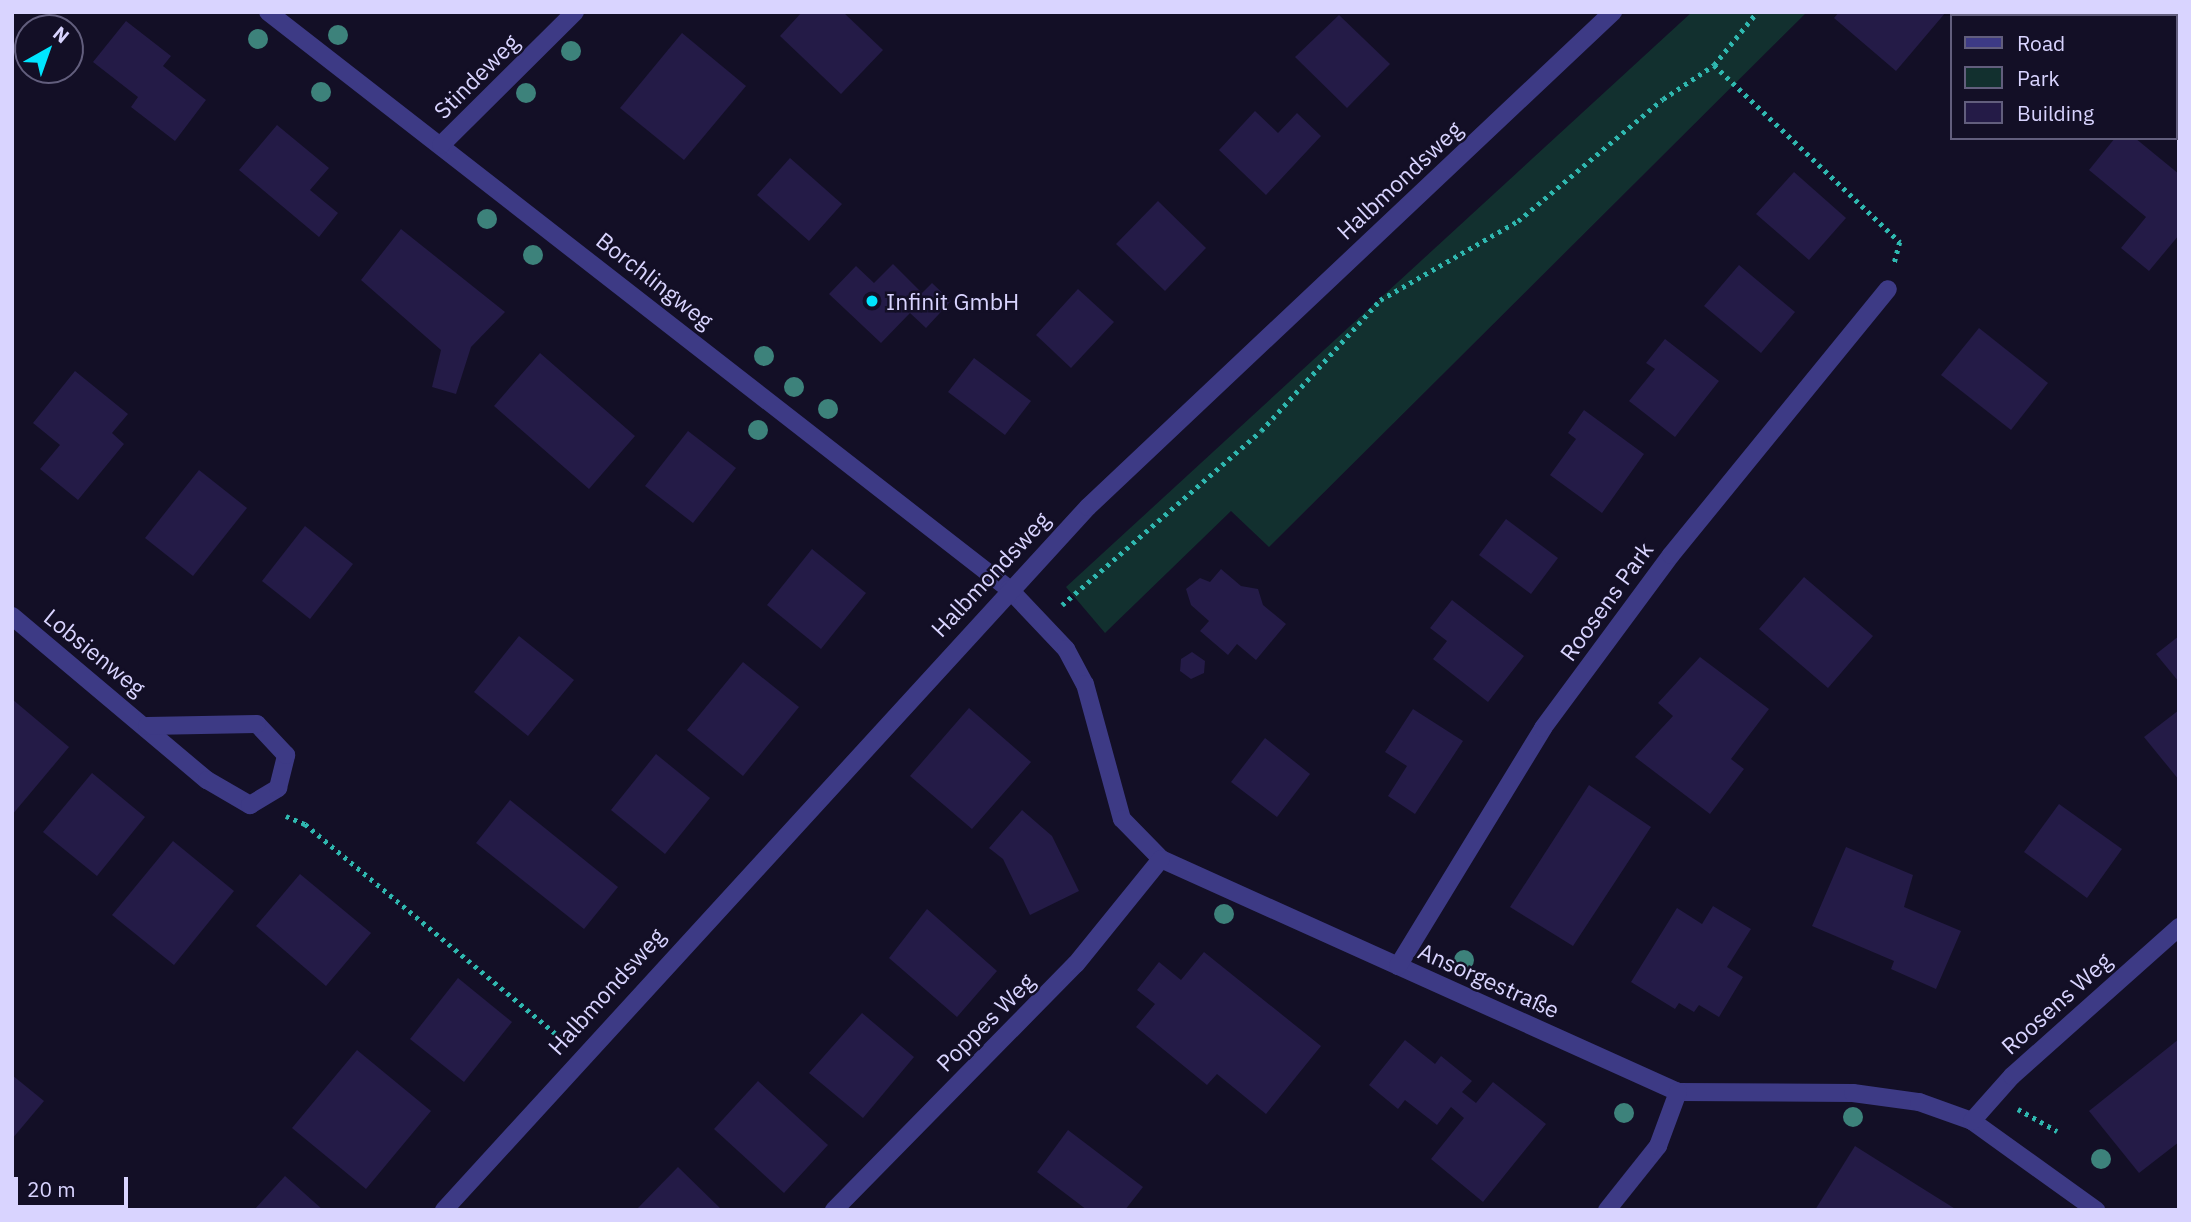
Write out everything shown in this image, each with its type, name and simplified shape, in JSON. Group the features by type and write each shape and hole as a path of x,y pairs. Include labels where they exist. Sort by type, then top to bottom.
{"street":[{"name":"Borchlingweg","path":"268,12 1009,589"},
{"name":"Stindeweg","path":"441,145 575,12"},
{"name":"Halbmondsweg","path":"444,1210 580,1055 1087,506 1614,12"},
{"name":"Roosens Park","path":"1398,967 1543,728 1671,555 1888,289"},
{"name":"Ansorgestraße","path":"1009,589 1045,623 1085,684 1122,819 1161,859 1678,1092 1853,1093 1919,1102 1972,1121 2096,1210"},
{"name":"Lobsienweg","path":"12,616 147,726 207,780 250,805 260,804 278,788 286,755 257,724 147,726"},
{"name":"Poppes Weg","path":"834,1210 1076,964 1161,859"},
{"name":"Roosens Weg","path":"1972,1121 1995,1096 2179,927"},
{"path":"1607,1210 1658,1146 1678,1092"}],"path":[{"path":"1045,623 1081,584 1261,431 1380,300 1518,221 1663,99 1714,65 1757,12"},
{"path":"1714,65 1900,242 1888,289"},
{"path":"260,804 305,824 580,1055"},
{"path":"1995,1096 2057,1131"}],"green space":[{"path":"1692,12 1807,12 1269,547 1231,511 1105,633 1066,587"}],"building":[{"path":"802,12 843,12 883,50 841,94 780,36"},
{"path":"1839,12 1946,12 1896,71 1834,18"},
{"path":"1339,15 1390,64 1347,108 1295,57"},
{"path":"126,21 171,56 163,66 206,100 175,141 131,107 138,97 93,62"},
{"path":"682,33 746,86 684,160 620,108"},
{"path":"1255,111 1278,133 1297,113 1321,136 1266,195 1219,150"},
{"path":"277,125 329,168 310,190 338,213 319,237 239,170"},
{"path":"2113,140 2137,140 2179,174 2179,235 2149,271 2121,248 2146,217 2089,170"},
{"path":"790,158 842,204 809,241 757,195"},
{"path":"1794,172 1846,218 1809,260 1756,214"},
{"path":"1158,201 1206,248 1165,291 1116,244"},
{"path":"401,229 505,312 471,347 456,394 432,387 441,350 361,280"},
{"path":"893,264 922,293 932,283 951,301 926,328 910,313 881,343 829,294 856,266 874,283"},
{"path":"1739,265 1795,312 1761,353 1704,306"},
{"path":"1078,289 1114,322 1071,368 1036,335"},
{"path":"1979,328 2048,383 2011,430 1941,375"},
{"path":"1665,339 1719,381 1675,437 1629,401 1655,369 1646,363"},
{"path":"540,353 635,436 589,489 494,406"},
{"path":"974,358 1031,401 1005,435 948,392"},
{"path":"75,371 128,414 112,433 124,444 78,500 40,469 60,445 33,423"},
{"path":"1584,410 1644,454 1602,513 1550,475 1576,439 1568,433"},
{"path":"688,431 736,468 693,523 645,486"},
{"path":"199,470 247,508 193,576 145,538"},
{"path":"1506,519 1558,558 1531,594 1479,555"},
{"path":"305,526 353,564 310,619 262,581"},
{"path":"812,549 866,593 821,649 767,605"},
{"path":"1221,569 1241,586 1258,589 1263,605 1286,624 1256,660 1237,644 1228,655 1200,631 1209,621 1191,605 1186,589 1200,578 1210,582"},
{"path":"1804,577 1873,636 1828,688 1759,629"},
{"path":"1452,600 1524,656 1488,702 1433,659 1447,641 1430,628"},
{"path":"519,636 574,680 528,736 474,692"},
{"path":"2179,636 2179,682 2156,654"},
{"path":"1192,652 1205,661 1204,673 1191,679 1180,671 1181,659"},
{"path":"1700,657 1769,709 1731,759 1744,769 1710,814 1635,757 1673,716 1658,703"},
{"path":"743,662 799,707 743,776 687,730"},
{"path":"12,699 69,747 12,815"},
{"path":"969,708 1031,762 972,829 910,776"},
{"path":"1413,709 1463,741 1415,814 1388,796 1407,766 1385,752"},
{"path":"2179,710 2179,780 2144,737"},
{"path":"1265,738 1310,774 1277,817 1231,782"},
{"path":"656,754 710,798 665,854 611,810"},
{"path":"92,773 145,817 97,876 43,832"},
{"path":"1589,785 1651,827 1573,946 1510,907"},
{"path":"510,800 618,887 584,929 476,843"},
{"path":"2059,804 2122,849 2087,898 2024,852"},
{"path":"1022,810 1052,836 1079,891 1030,915 1003,859 989,848"},
{"path":"173,841 234,891 174,965 112,915"},
{"path":"1846,847 1913,875 1904,907 1961,931 1936,989 1891,969 1894,961 1812,926"},
{"path":"300,874 371,933 326,986 256,926"},
{"path":"1713,906 1751,929 1727,967 1743,977 1719,1017 1699,1005 1694,1012 1679,1003 1675,1009 1631,982 1677,908 1702,924"},
{"path":"927,909 997,971 957,1017 889,958"},
{"path":"1204,952 1321,1046 1266,1114 1217,1074 1207,1085 1136,1027 1155,1004 1137,990 1159,962 1181,980"},
{"path":"458,978 512,1022 464,1082 410,1039"},
{"path":"862,1013 914,1057 863,1118 809,1073"},
{"path":"2179,1039 2179,1142 2139,1173 2089,1111"},
{"path":"1405,1040 1435,1064 1441,1056 1472,1081 1462,1092 1476,1103 1493,1082 1546,1124 1483,1202 1431,1159 1464,1118 1451,1107 1437,1125 1405,1100 1398,1109 1369,1085"},
{"path":"357,1050 431,1111 366,1189 292,1128"},
{"path":"12,1075 44,1101 12,1139"},
{"path":"758,1081 828,1145 784,1193 714,1129"},
{"path":"1068,1130 1143,1187 1125,1210 1087,1210 1037,1172"},
{"path":"1855,1146 1917,1185 1957,1210 1815,1210"},
{"path":"678,1167 722,1210 636,1210"},
{"path":"285,1176 323,1210 254,1210"}],"place":[{"name":"Infinit GmbH","path":"872,301"}]}
